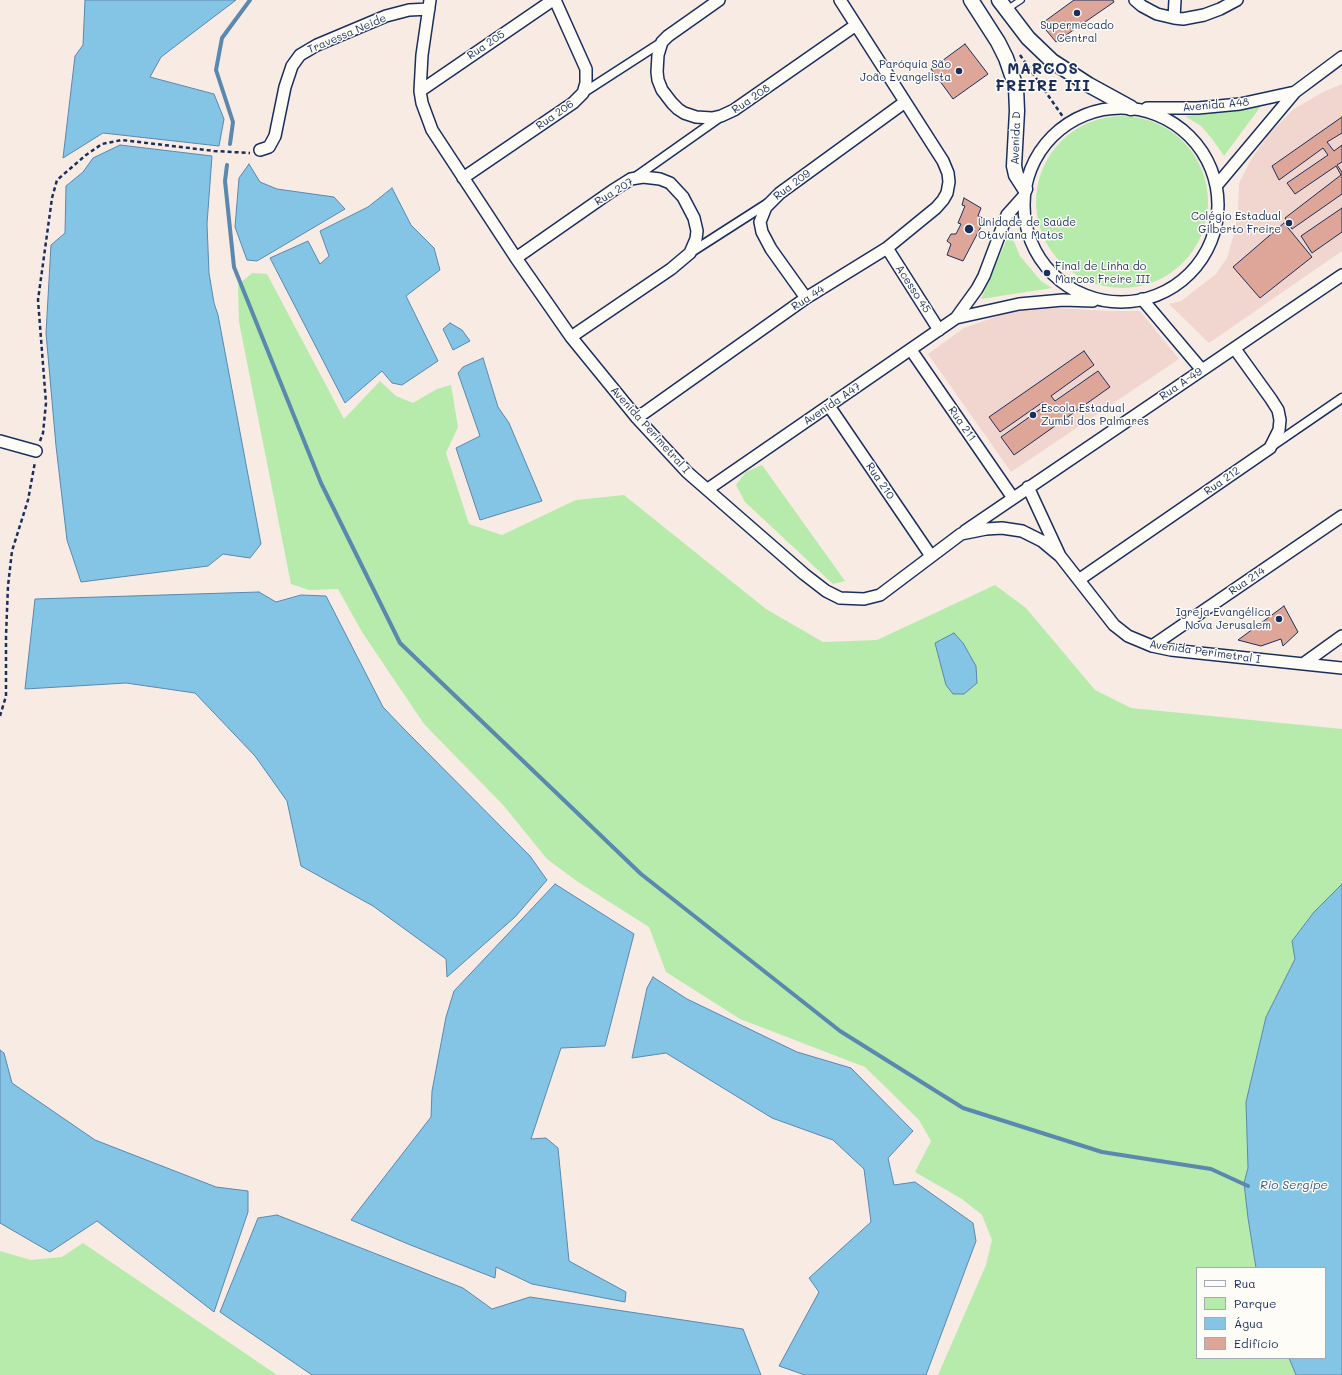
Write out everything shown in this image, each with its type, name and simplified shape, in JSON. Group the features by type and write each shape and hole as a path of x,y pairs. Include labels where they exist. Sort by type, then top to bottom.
{"street":[{"name":"Rua 205","path":"420,91 554,0"},
{"name":"Rua 206","path":"464,178 574,103 582,93 586,83 586,69 554,0"},
{"path":"582,93 662,42 676,29 718,0"},
{"name":"Rua 44","path":"637,418 806,298 887,248 923,220 943,200 948,190 948,173 943,161 840,0"},
{"name":"Avenida D","path":"971,0 998,42 1006,58 1016,87 1018,111 1014,166 1016,175 1024,193"},
{"path":"1135,0 1151,12 1174,18 1197,17 1220,9 1237,0"},
{"path":"1174,18 1175,0"},
{"name":"Avenida Perimetral I","path":"430,4 422,55 420,91 422,104 432,130 516,258 571,337 637,418 673,458 804,574 826,591 840,598 864,599 880,594 961,534 986,529 1002,528 1016,530 1036,538 1060,556 1080,579 1105,614 1121,631 1135,640 1152,646 1171,650 1342,668"},
{"name":"Travessa Neide","path":"260,150 269,147 275,136 285,88 292,66 300,55 317,45 386,16 430,4"},
{"path":"1003,5 1028,38 1052,61 1089,85 1133,108 1155,114 1173,122 1189,134 1208,161 1217,186 1218,213 1212,240 1199,263 1190,274 1168,290 1142,299 1126,302 1110,301 1092,297 1074,290 1059,279 1046,266 1035,251 1028,233 1024,215 1024,193 1029,172 1037,155 1048,140 1061,128 1077,118 1094,111 1112,108 1133,108"},
{"name":"Rua 208","path":"662,42 658,55 657,72 658,80 667,98 678,109 690,116 701,118 722,116 746,102 856,25"},
{"name":"Avenida A48","path":"1217,186 1295,92 1340,61"},
{"name":"Avenida A48","path":"1133,108 1224,106 1257,101 1295,92"},
{"name":"Rua 209","path":"806,298 771,249 760,227 762,216 770,202 780,193 905,102"},
{"path":"631,179 722,116"},
{"name":"Rua 207","path":"516,258 612,191 631,179 643,177 660,179 670,183 683,197 694,218 697,231 696,239 690,253"},
{"name":"Avenida A47","path":"708,489 956,318 977,289 984,276 1007,215 1024,193"},
{"path":"571,337 671,269 690,253 770,202"},
{"name":"Acesso 45","path":"887,248 939,330"},
{"name":"Rua A-49","path":"961,534 1028,487 1235,349 1342,275"},
{"path":"1142,299 1202,370"},
{"name":"Avenida A47","path":"956,318 994,308 1039,301 1110,301"},
{"name":"Rua 212","path":"1080,579 1270,448 1279,430 1280,420 1278,410 1235,349"},
{"name":"Rua 211","path":"910,350 1013,498"},
{"path":"1270,448 1342,398"},
{"name":"Rua 210","path":"829,406 931,556"},
{"path":"0,441 36,451"},
{"name":"Avenida Perimetral I","path":"1028,487 1060,556"},
{"name":"Rua 214","path":"1152,646 1342,516"},
{"path":"1303,664 1342,636"}],"lane":[{"path":"1003,5 1021,0"}],"path":[{"path":"1019,52 1068,124"},
{"path":"0,716 6,696 6,636 12,550 28,500 36,451 43,433 46,402 38,300 52,198 57,180 86,155 102,144 122,140 247,154 260,150"}],"shaded area":[{"name":"Colégio Estadual Gilberto Freire","path":"1342,84 1342,251 1209,343 1169,304 1181,301 1216,274 1227,258 1238,212 1239,183 1252,158 1268,135 1294,109 1323,92"},
{"name":"Escola Estadual Zumbi dos Palmares","path":"1055,308 1140,311 1179,359 1011,472 928,354 964,328 1009,312"}],"green space":[{"path":"1261,106 1224,156 1201,126 1185,116"},
{"path":"1122,116 1139,118 1155,123 1170,131 1183,141 1193,154 1201,169 1206,185 1208,202 1206,219 1201,235 1193,250 1183,263 1170,273 1155,281 1139,286 1122,288 1105,286 1089,281 1074,273 1061,263 1051,250 1043,235 1038,219 1036,202 1038,185 1043,169 1051,154 1061,141 1074,131 1089,123 1105,118"},
{"path":"1010,232 1020,256 1041,281 1052,288 981,299"},
{"path":"252,273 267,274 344,419 380,381 396,396 413,403 437,389 451,385 458,427 446,453 469,524 502,535 576,500 624,495 766,609 823,642 877,640 995,585 1026,608 1095,690 1131,708 1342,729 1342,884 1314,912 1292,941 1295,959 1266,1017 1246,1102 1248,1168 1244,1183 1256,1267 1196,1267 1196,1359 1289,1359 1296,1375 938,1375 986,1265 992,1240 982,1215 962,1199 915,1172 931,1141 919,1120 865,1067 740,1019 666,972 649,927 578,882 547,859 504,806 424,724 362,632 338,589 309,590 291,584 239,322 238,285"},
{"path":"762,465 845,581 833,584 745,502 736,485 746,472"},
{"path":"83,1243 277,1375 0,1375 0,1251 31,1260 62,1257"}],"water":[{"path":"85,0 236,0 161,57 150,77 214,94 224,119 219,146 103,133 63,158 75,56 83,45"},
{"path":"120,145 212,156 207,224 209,273 261,544 250,558 223,554 208,566 81,582 67,540 56,446 46,333 51,245 65,233 66,186 83,172 93,158"},
{"path":"249,164 260,182 277,189 334,197 345,209 257,261 247,260 235,227 239,178"},
{"path":"392,188 411,225 434,248 440,270 406,296 438,361 402,385 392,383 382,371 345,403 270,258 308,241 320,264 329,256 320,231 368,207"},
{"path":"450,323 462,330 470,341 453,350 443,329"},
{"path":"483,358 498,407 509,423 542,501 480,520 456,448 480,436 458,373 463,367"},
{"path":"259,592 276,602 301,595 326,596 383,707 530,856 547,880 515,917 447,977 446,959 373,906 301,866 287,801 255,756 195,693 126,683 25,689 35,599"},
{"path":"954,633 963,643 976,666 977,683 964,694 953,694 946,685 935,643"},
{"path":"555,884 634,934 605,1046 561,1048 531,1139 546,1138 558,1148 569,1261 626,1292 625,1302 532,1284 496,1267 495,1278 351,1220 431,1117 432,1091 446,1017 454,991"},
{"name":"Rio Sergipe","path":"1342,884 1342,1375 1296,1375 1289,1359 1326,1359 1326,1267 1256,1267 1244,1183 1248,1168 1246,1102 1266,1017 1295,959 1292,941 1314,912"},
{"path":"653,977 687,999 797,1052 851,1068 913,1131 888,1158 894,1185 915,1182 973,1223 976,1241 926,1375 805,1375 779,1366 819,1292 809,1278 871,1222 864,1169 833,1140 772,1118 666,1053 632,1058 647,988"},
{"path":"0,1050 4,1053 12,1083 95,1140 216,1187 248,1191 248,1212 214,1312 97,1221 50,1252 0,1223"},
{"path":"277,1215 463,1288 492,1309 530,1297 743,1329 761,1375 312,1375 220,1312 258,1218"}],"building":[{"name":"Supermecado Central","path":"1074,0 1113,0 1114,2 1056,42 1041,24"},
{"name":"Paróquia São João Evangelista","path":"965,44 988,74 953,99 931,69"},
{"path":"1342,117 1342,133 1327,142 1334,151 1342,145 1342,162 1337,165 1342,172 1342,194 1292,229 1285,218 1341,175 1336,166 1295,194 1287,183 1328,155 1323,148 1279,180 1272,166"},
{"name":"Unidade de Saúde Otaviana Matos","path":"964,198 981,208 978,216 985,219 963,261 947,255 951,244 947,241 951,234 956,234 961,224 958,223 965,206 962,205"},
{"path":"1342,208 1342,232 1312,253 1301,236"},
{"path":"1284,223 1312,257 1260,298 1233,267"},
{"path":"1084,351 1094,365 1051,396 1055,401 1098,371 1110,387 1014,455 1001,437 1045,406 1043,402 1000,432 989,417"},
{"name":"Igreja Evangélica Nova Jerusalem","path":"1284,606 1298,632 1283,646 1281,639 1261,646 1238,640"}],"waterway":[{"path":"230,144 233,122 216,70 222,38 250,0"},
{"path":"227,165 225,181 234,267 321,483 400,643 641,874 840,1031 963,1108 1102,1152 1211,1169 1248,1186"}],"place":[{"name":"Supermecado Central","path":"1077,13"},
{"name":"Paróquia São João Evangelista","path":"959,71"},
{"name":"Colégio Estadual Gilberto Freire","path":"1289,223"},
{"name":"Unidade de Saúde Otaviana Matos","path":"969,229"},
{"name":"Final de Linha do Marcos Freire III","path":"1047,273"},
{"name":"Escola Estadual Zumbi dos Palmares","path":"1033,415"},
{"name":"Igreja Evangélica Nova Jerusalem","path":"1279,619"}],"district":[{"name":"MARCOS FREIRE III","path":"1043,78"}]}
